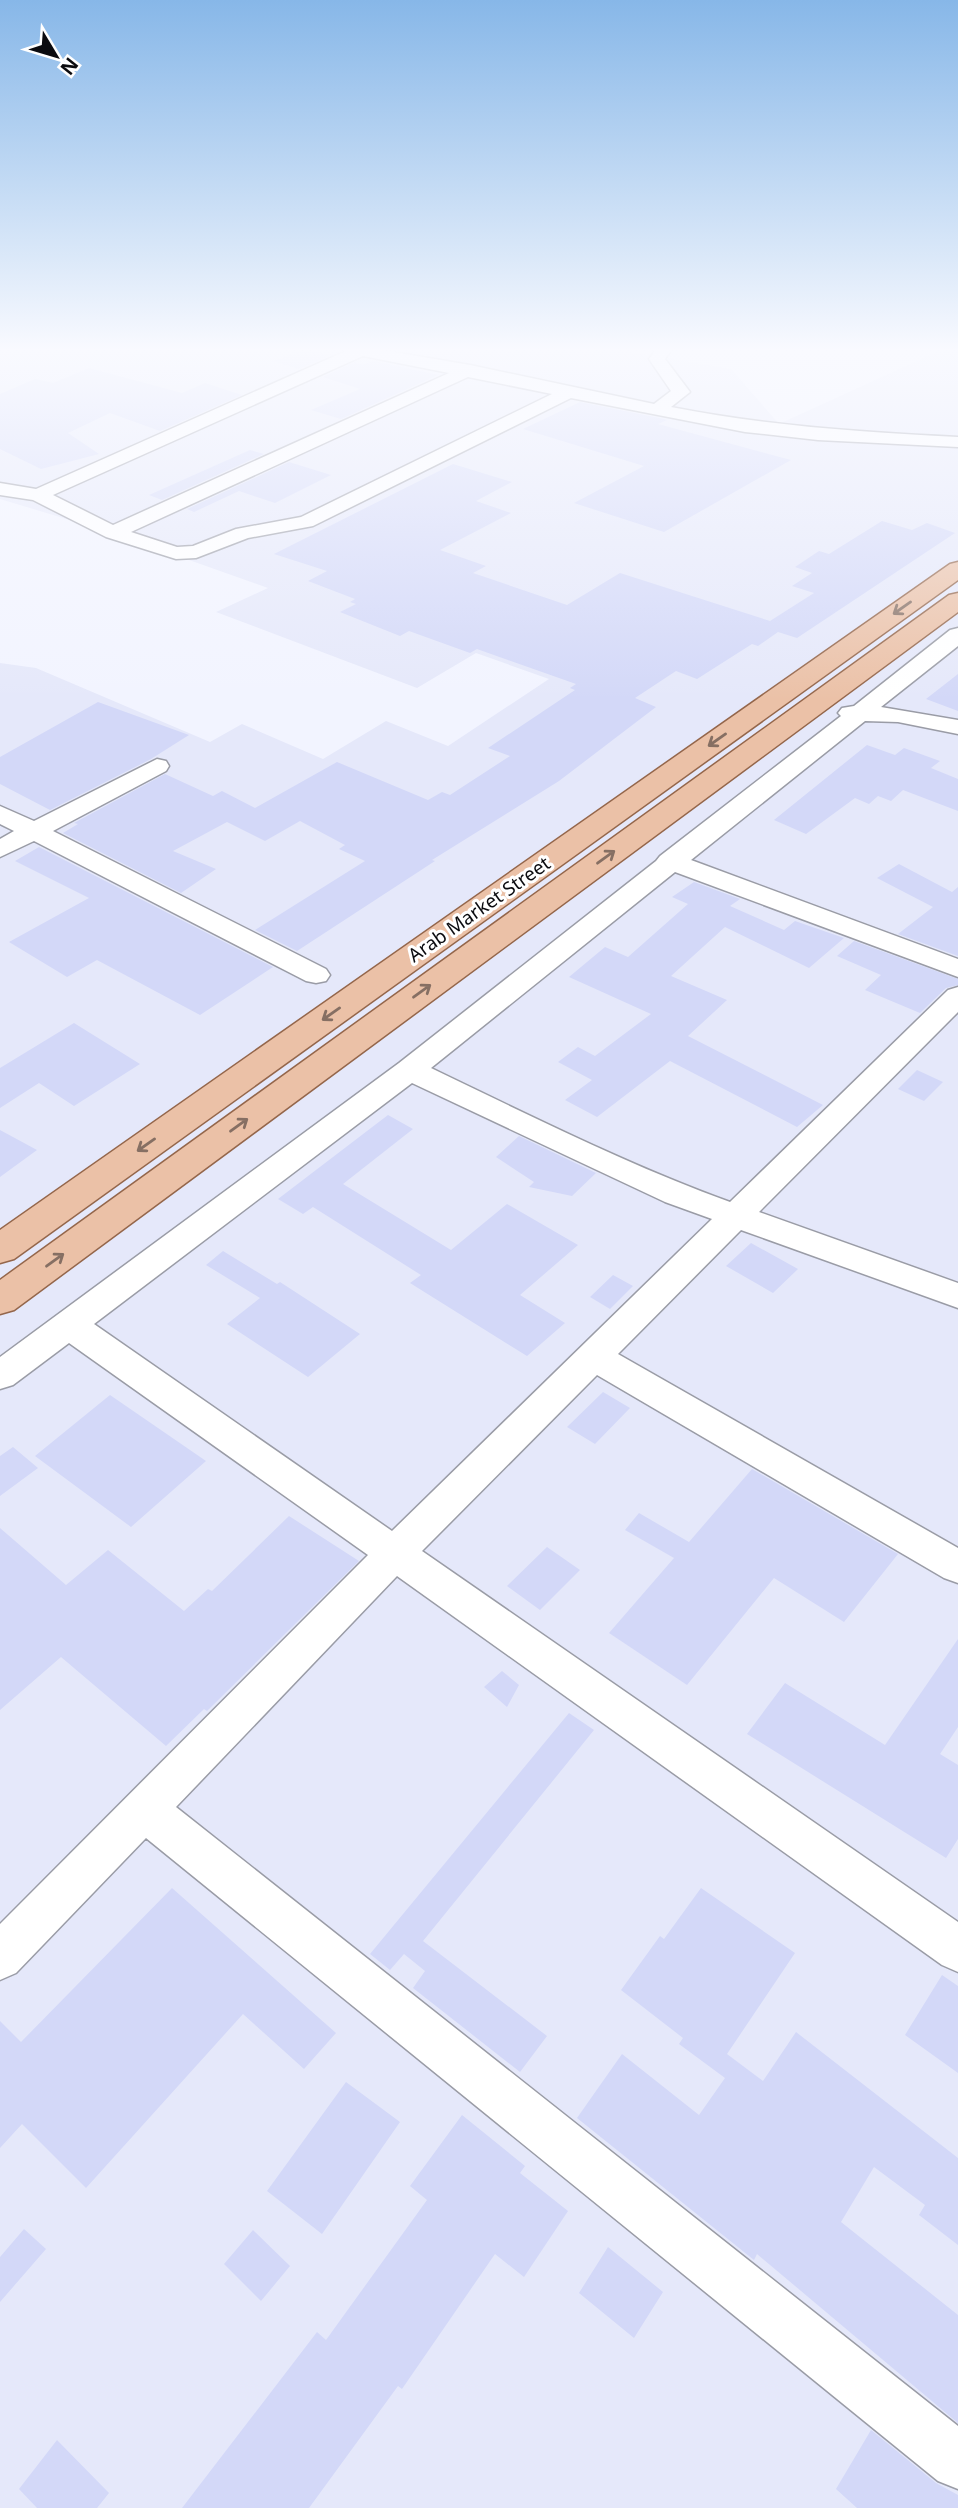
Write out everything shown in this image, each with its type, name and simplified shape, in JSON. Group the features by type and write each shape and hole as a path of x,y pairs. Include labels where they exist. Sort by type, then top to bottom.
{"main road":[{"name":"Arab Market Street","path":"0,1249 958,569"},
{"path":"0,1300 958,600"}],"street":[{"path":"38,495 101,466"},
{"path":"113,533 260,466"},
{"path":"0,489 38,495 113,533 187,554 243,533 298,525 418,466"},
{"path":"0,1376 410,1069 958,635"},
{"path":"812,707 908,716 958,727"},
{"path":"0,849 157,766"},
{"path":"0,814 316,975"},
{"path":"669,862 958,969"},
{"path":"0,1956 394,1554 958,996"},
{"path":"410,1069 604,1163 736,1218 958,1296"},
{"path":"68,1324 958,1949"},
{"path":"596,1357 958,1567"},
{"path":"143,1808 958,2461"}],"shaded area":[{"path":"0,466 958,466 958,2508 0,2508 0,663 36,668 210,742 242,724 323,759 386,721 448,746 549,679 476,653 417,688 216,612 268,588 113,533 0,499"}],"building":[{"path":"214,466 237,466 162,500 149,495"},
{"path":"280,466 302,466 331,475 275,503 239,491 194,512 187,509"},
{"path":"449,466 460,466 512,482 476,501 511,513 440,550 486,566 473,573 567,605 620,573 770,621 814,593 792,586 812,573 795,567 819,551 829,554 882,521 912,530 927,523 955,533 797,638 778,632 758,646 752,644 697,679 676,671 635,698 656,707 559,781 432,860 435,861 297,951 255,930 365,861 339,849 345,845 300,821 265,841 227,822 173,851 216,869 181,893 63,833 78,824 74,823 165,774 213,796 222,791 255,808 337,762 428,800 442,792 450,795 510,756 488,748 575,690 570,688 576,684 477,649 470,653 409,631 400,636 340,612 356,604 350,602 355,599 308,581 327,571 274,554"},
{"path":"644,466 780,466 664,532 574,503"},
{"path":"958,674 958,711 926,699"},
{"path":"98,702 189,735 151,759 50,810 0,784 0,757"},
{"path":"867,745 895,755 904,748 940,761 931,768 958,779 958,811 903,790 891,801 878,796 869,804 855,798 806,834 774,820"},
{"path":"39,847 273,967 200,1015 97,960 67,977 9,942 89,898 15,861"},
{"path":"899,864 952,892 958,887 958,956 898,934 933,907 877,878"},
{"path":"694,882 740,899 730,906 784,930 795,921 844,938 809,968 725,927 671,976 727,1000 688,1036 823,1105 797,1127 670,1061 597,1117 565,1100 592,1080 558,1062 578,1047 595,1056 651,1014 569,977 605,947 628,957 688,904 672,897"},
{"path":"854,941 958,979 958,985 946,988 920,1013 865,990 881,975 837,956"},
{"path":"74,1023 140,1064 74,1106 39,1083 0,1108 0,1068"},
{"path":"917,1070 943,1082 924,1101 898,1089"},
{"path":"388,1115 413,1129 343,1184 451,1250 507,1204 578,1245 520,1295 565,1323 527,1356 410,1283 421,1275 313,1207 303,1214 278,1199"},
{"path":"0,1130 37,1150 0,1177"},
{"path":"519,1136 596,1173 572,1196 529,1187 534,1182 496,1157"},
{"path":"751,1243 798,1269 773,1293 726,1266"},
{"path":"223,1251 277,1284 280,1282 360,1334 308,1377 227,1324 260,1298 206,1265"},
{"path":"613,1275 633,1286 610,1309 590,1297"},
{"path":"603,1392 630,1408 595,1444 567,1427"},
{"path":"110,1395 206,1461 131,1527 35,1456"},
{"path":"13,1447 38,1468 0,1496 0,1456"},
{"path":"752,1469 898,1554 844,1622 774,1578 687,1685 609,1633 674,1558 625,1530 639,1513 689,1542"},
{"path":"289,1516 359,1561 207,1711 204,1709 166,1746 61,1657 0,1710 0,1528 66,1585 108,1550 184,1611 208,1589 212,1591"},
{"path":"547,1547 580,1570 540,1610 507,1586"},
{"path":"958,1639 958,1727 940,1754 958,1765 958,1839 946,1858 747,1734 785,1683 885,1745"},
{"path":"502,1671 519,1685 507,1707 484,1687"},
{"path":"569,1713 594,1730 423,1941 547,2036 520,2072 413,1988 425,1971 404,1954 390,1970 370,1954"},
{"path":"172,1888 336,2033 304,2069 243,2014 86,2188 22,2124 0,2148 0,2021 21,2042"},
{"path":"701,1888 795,1953 727,2054 763,2081 796,2032 958,2158 958,2245 919,2215 925,2205 874,2167 841,2222 958,2315 958,2423 757,2254 754,2260 577,2118 622,2054 699,2115 725,2078 679,2044 683,2038 621,1990 660,1936 664,1939"},
{"path":"942,1975 958,1986 958,2073 905,2035"},
{"path":"346,2082 400,2122 322,2234 267,2191"},
{"path":"462,2115 525,2166 520,2173 568,2211 524,2277 495,2254 402,2389 398,2386 309,2508 182,2508 317,2332 326,2340 427,2200 410,2186"},
{"path":"24,2229 46,2249 0,2302 0,2257"},
{"path":"253,2230 290,2266 261,2301 224,2264"},
{"path":"608,2247 663,2292 634,2338 579,2293"},
{"path":"871,2430 936,2483 958,2495 958,2508 857,2508 836,2489"},
{"path":"57,2440 109,2493 97,2508 37,2508 19,2489"}]}
